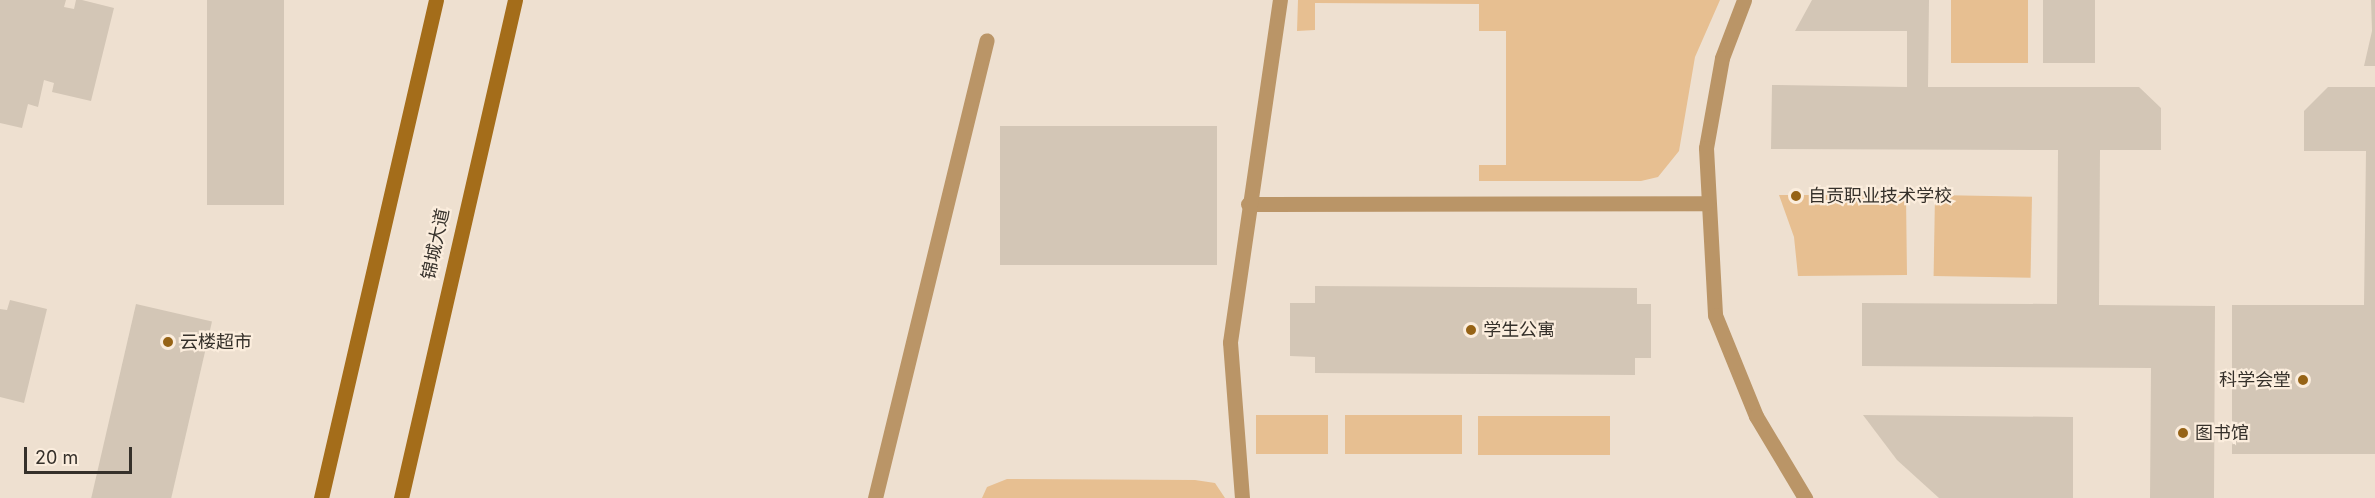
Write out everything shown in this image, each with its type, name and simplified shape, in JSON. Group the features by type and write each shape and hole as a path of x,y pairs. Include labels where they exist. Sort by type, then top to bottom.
{"main road":[{"path":"321,498 436,0"},
{"name":"锦城大道","path":"401,498 515,0"}],"lane":[{"path":"1242,498 1230,342 1248,204 1281,0"},
{"path":"1744,0 1713,102 1705,203 1715,315 1726,349 1781,465 1805,498"},
{"path":"875,498 987,40"},
{"path":"1248,204 1705,203"}],"shaded area":[{"path":"1298,0 1720,0 1695,57 1679,151 1658,177 1641,181 1479,181 1479,165 1506,165 1506,31 1479,31 1479,4 1315,3 1315,30 1297,31"},
{"path":"1951,0 2028,0 2028,63 1951,63"},
{"path":"1779,195 1906,195 1907,275 1798,276 1794,237"},
{"path":"1935,195 2032,197 2031,278 1934,276"},
{"path":"1256,415 1328,415 1328,454 1256,454"},
{"path":"1345,415 1462,415 1462,454 1345,454"},
{"path":"1478,416 1610,416 1610,455 1478,455"},
{"path":"1007,479 1195,480 1215,483 1225,498 982,498 987,487"}],"building":[{"path":"0,0 66,0 64,7 74,9 76,0 82,0 114,8 91,101 52,92 54,83 44,80 38,107 28,104 22,128 0,123"},
{"path":"207,0 284,0 284,205 207,205"},
{"path":"1812,0 1929,0 1928,87 2139,87 2161,108 2161,150 2100,150 2099,305 2215,306 2214,498 2150,498 2151,368 1862,366 1862,303 2057,304 2058,150 1771,149 1772,85 1907,87 1907,31 1795,31"},
{"path":"2043,0 2095,0 2095,63 2043,63"},
{"path":"2371,0 2375,0 2375,66 2364,66 2372,31"},
{"name":"科学会堂","path":"2328,87 2375,87 2375,454 2232,454 2232,305 2364,305 2366,151 2304,151 2304,111"},
{"path":"1000,126 1217,126 1217,265 1000,265"},
{"name":"学生公寓","path":"1315,286 1637,288 1637,304 1651,304 1651,358 1635,358 1635,375 1315,373 1315,357 1290,356 1290,303 1315,303"},
{"path":"10,300 47,309 24,403 0,397 0,309 7,310"},
{"path":"136,304 212,322 171,498 91,498"},
{"path":"1863,415 2073,417 2073,498 1939,498 1897,460"}],"place":[{"name":"自贡职业技术学校","path":"1796,196"},
{"name":"学生公寓","path":"1471,330"},
{"name":"云楼超市","path":"168,342"},
{"name":"科学会堂","path":"2303,380"},
{"name":"图书馆","path":"2183,433"}]}
